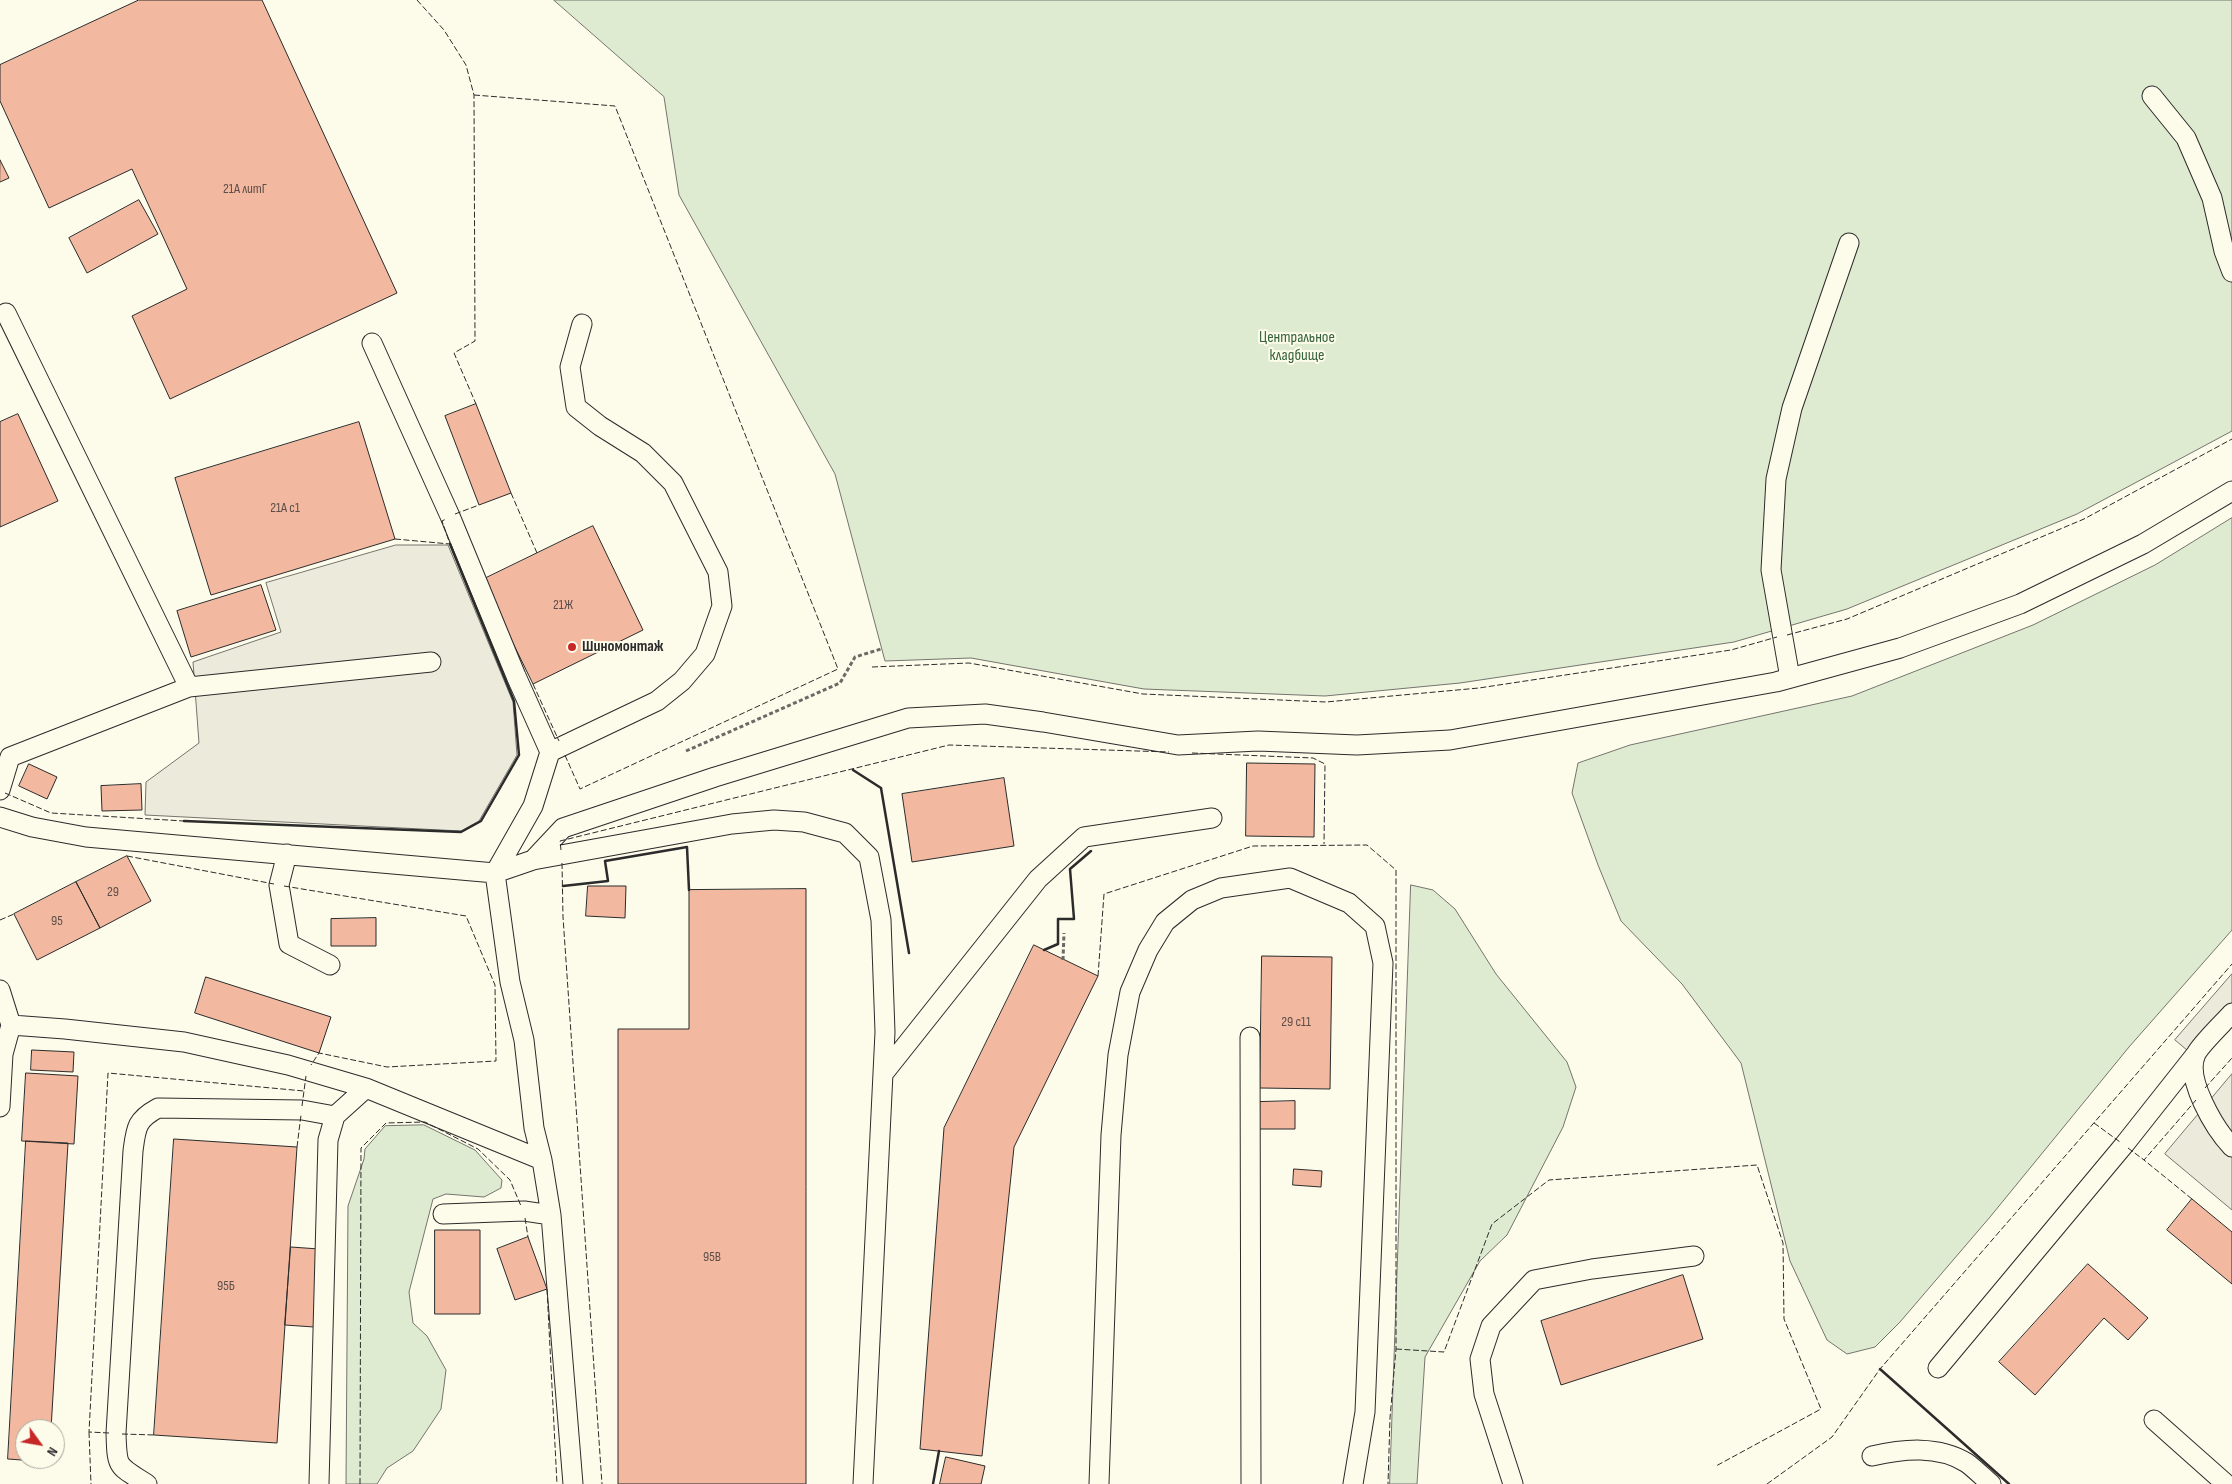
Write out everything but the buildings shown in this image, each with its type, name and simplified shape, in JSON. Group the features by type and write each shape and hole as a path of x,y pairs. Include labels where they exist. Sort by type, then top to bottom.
{"lane":[{"path":"2152,96 2186,138 2212,198 2224,251 2232,272"},
{"path":"1790,678 1771,570 1776,479 1792,408 1849,243"},
{"path":"6,313 189,687"},
{"path":"550,752 657,701 682,681 705,654 722,606 718,572 673,483 643,453 600,426 576,407 570,367 582,324"},
{"path":"372,343 450,516 516,676 550,752 533,806 495,873 510,982 524,1040 534,1128 552,1215 573,1484"},
{"path":"533,860 563,828 715,777 908,718 985,714 1178,745 1258,741 1366,744 1450,740 1790,678 1900,648 2020,604 2143,544 2232,491"},
{"path":"0,790 5,754 189,687 431,662"},
{"path":"0,817 32,827 86,837 495,873 533,860 740,823 774,820 804,822 845,833 869,857 881,920 885,1032 864,1484"},
{"path":"883,1074 1038,879 1084,837 1212,818"},
{"path":"287,854 279,885 290,944 330,964"},
{"path":"1099,1484 1111,1135 1118,1055 1130,992 1148,950 1165,922 1192,900 1221,888 1290,878 1349,903 1374,926 1383,963 1365,1412 1353,1484"},
{"path":"0,990 11,1026 3,1054 0,1107"},
{"path":"1938,1368 2124,1145 2196,1054 2232,1014"},
{"path":"11,1026 65,1029 184,1042 288,1065 366,1088 542,1160"},
{"path":"1250,1037 1251,1484"},
{"path":"2196,1054 2194,1068 2205,1110 2232,1147"},
{"path":"319,1484 328,1140 335,1116 366,1088"},
{"path":"147,1484 126,1470 117,1461 116,1433 136,1127 145,1115 158,1108 302,1110 335,1116"},
{"path":"443,1214 524,1211 552,1215"},
{"path":"1513,1484 1484,1394 1480,1359 1491,1326 1534,1280 1592,1269 1694,1256"},
{"path":"2154,1420 2226,1484"},
{"path":"1872,1456 1899,1450 1943,1453 1966,1463 1990,1484"}],"path":[{"path":"681,753 840,683 855,657 882,649"},
{"path":"1063,960 1064,933"}],"green space":[{"name":"Центральное кладбище","path":"554,0 2232,0 2232,431 2077,514 1847,609 1734,642 1460,683 1325,696 1144,689 971,658 885,661 835,474 679,195 664,97"},
{"path":"2232,518 2232,930 2129,1047 1990,1217 1900,1322 1875,1347 1847,1354 1827,1340 1790,1261 1741,1063 1682,984 1621,921 1572,793 1578,763 1630,745 1852,696 2033,625 2155,565"},
{"path":"1411,885 1433,890 1455,909 1496,974 1567,1062 1576,1087 1563,1127 1507,1235 1480,1261 1425,1357 1417,1484 1390,1484"},
{"path":"424,1125 475,1150 502,1180 501,1188 484,1197 446,1194 433,1199 409,1292 413,1323 427,1336 446,1370 441,1409 413,1451 387,1468 377,1484 346,1484 348,1206 364,1159 365,1149 385,1126"}],"shaded area":[{"path":"396,545 448,545 513,702 517,755 479,821 461,831 145,815 146,782 199,743 193,662 281,632 266,583"},
{"path":"2232,974 2232,1012 2194,1056 2175,1040"},
{"path":"2232,1074 2232,1210 2165,1154"}],"fence":[{"path":"417,0 444,30 466,65 474,95 475,341 454,353 476,404"},
{"path":"474,95 615,106 838,669 580,789 564,753"},
{"path":"1787,635 1847,619 2084,519 2232,439"},
{"path":"511,493 537,553"},
{"path":"455,514 479,505"},
{"path":"395,539 450,544 442,521 446,519"},
{"path":"872,667 969,663 1143,694 1326,702 1479,688 1731,650 1777,637"},
{"path":"533,684 559,741"},
{"path":"561,850 560,841 949,745 1169,752"},
{"path":"1192,753 1313,758 1325,764 1324,844"},
{"path":"5,793 51,813 184,821"},
{"path":"1098,976 1104,894 1253,846 1367,845 1396,870 1396,1349 1390,1418 1388,1484"},
{"path":"127,856 274,884"},
{"path":"562,863 563,917 602,1484"},
{"path":"284,886 466,916 495,985 496,1061 387,1067 319,1053 311,1065"},
{"path":"0,920 14,914"},
{"path":"1767,1484 1832,1437 1880,1369 2232,964"},
{"path":"2205,1088 2232,1058"},
{"path":"109,1433 89,1432 108,1073 304,1091"},
{"path":"302,1106 306,1076"},
{"path":"2192,1199 2144,1160 2196,1100"},
{"path":"297,1147 301,1115"},
{"path":"360,1484 361,1148 386,1123 425,1122 478,1149 510,1180 521,1206"},
{"path":"2094,1123 2120,1142"},
{"path":"2128,1148 2144,1160"},
{"path":"1396,1349 1444,1352 1492,1224 1549,1180 1757,1165 1783,1243 1784,1319 1821,1409 1716,1466"},
{"path":"525,1218 528,1237"},
{"path":"547,1289 557,1484"},
{"path":"89,1432 91,1484"},
{"path":"122,1434 154,1435"}],"wall":[{"path":"184,821 461,832 481,821 519,755 514,701 450,544"},
{"path":"853,770 881,788 909,953"},
{"path":"563,886 608,881 605,861 687,847 689,890"},
{"path":"1044,950 1058,944 1058,919 1074,919 1070,869 1091,851"},
{"path":"1880,1369 2009,1484"},
{"path":"933,1484 939,1451"}],"place":[{"name":"Шиномонтаж","path":"572,647"}]}
